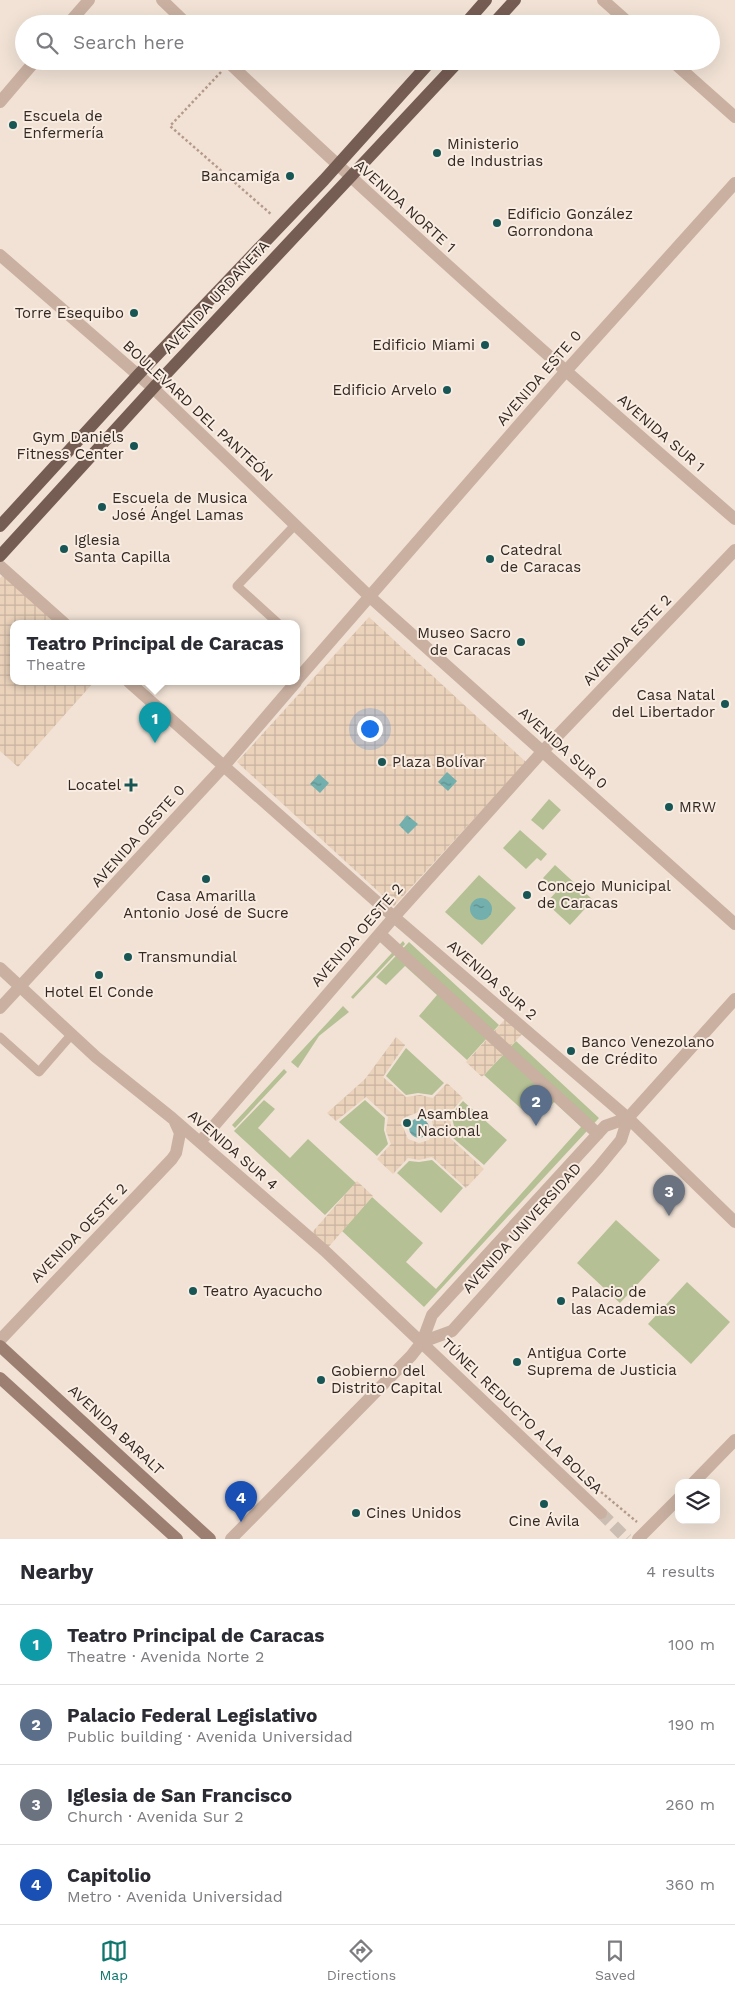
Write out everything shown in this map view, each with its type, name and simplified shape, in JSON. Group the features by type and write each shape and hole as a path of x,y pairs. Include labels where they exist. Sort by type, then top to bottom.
{"main road":[{"path":"473,15 486,0"},
{"path":"501,15 515,0"},
{"name":"AVENIDA URDANETA","path":"0,526 138,375 337,166 423,70"},
{"name":"AVENIDA URDANETA","path":"0,556 153,388 451,70"},
{"name":"AVENIDA BARALT","path":"0,1346 210,1539"},
{"path":"0,1378 177,1539"}],"street":[{"path":"76,15 89,0"},
{"path":"162,0 178,15"},
{"path":"603,0 620,15"},
{"path":"0,102 28,70"},
{"name":"AVENIDA NORTE 1","path":"236,70 350,178 565,372"},
{"path":"682,70 735,117"},
{"name":"AVENIDA ESTE 0","path":"369,596 565,372 735,183"},
{"name":"BOULEVARD DEL PANTEÓN","path":"0,256 153,388 369,596"},
{"name":"AVENIDA SUR 1","path":"565,372 735,520"},
{"name":"AVENIDA ESTE 2","path":"542,752 735,550"},
{"path":"0,566 61,620"},
{"name":"AVENIDA OESTE 0","path":"300,677 369,596"},
{"name":"AVENIDA SUR 0","path":"369,596 735,924"},
{"name":"AVENIDA SUR 2","path":"132,685 394,917 628,1118 735,1222"},
{"name":"AVENIDA OESTE 0","path":"0,1008 224,766 293,685"},
{"name":"AVENIDA OESTE 2","path":"200,1142 394,917 542,752"},
{"path":"224,766 238,762"},
{"path":"380,934 598,1134"},
{"name":"AVENIDA SUR 4","path":"0,968 96,1057 172,1118 325,1251 422,1342"},
{"name":"AVENIDA UNIVERSIDAD","path":"422,1342 452,1331 598,1168 620,1140 628,1118 735,999"},
{"name":"AVENIDA OESTE 2","path":"0,1340 172,1159 176,1153 180,1133 172,1118"},
{"path":"628,1118 735,1210"},
{"name":"AVENIDA UNIVERSIDAD","path":"231,1539 411,1356 422,1342 432,1315 605,1126 628,1118"},
{"name":"TÚNEL REDUCTO A LA BOLSA","path":"422,1342 601,1513"},
{"path":"697,1479 735,1440"},
{"path":"638,1539 675,1502"}],"lane":[{"path":"275,620 238,586 295,525"},
{"path":"0,1037 39,1072 72,1034"}],"path":[{"path":"221,70 170,126 282,224"}],"green space":[{"path":"549,799 561,810 543,830 531,820"},
{"path":"520,830 547,854 541,861 537,858 526,869 503,848"},
{"path":"555,865 593,900 570,925 546,903 557,891 543,878"},
{"path":"479,875 516,908 482,945 445,912"},
{"path":"403,941 405,944 353,999 351,997"},
{"path":"409,942 499,1025 467,1060 419,1016 437,995 405,966 386,985 376,977"},
{"path":"343,1006 349,1012 319,1036 298,1068 291,1062"},
{"path":"516,1041 599,1118 424,1307 342,1231 372,1197 423,1243 406,1262 436,1289 581,1127 554,1102 536,1122 484,1075"},
{"path":"406,1048 444,1083 432,1095 418,1093 406,1095 386,1076"},
{"path":"284,1069 287,1072 235,1128 232,1125"},
{"path":"264,1100 275,1109 258,1128 290,1158 308,1139 356,1183 325,1215 234,1131"},
{"path":"365,1100 385,1118 384,1130 388,1144 377,1156 339,1122"},
{"path":"463,1101 507,1140 484,1165 452,1137 454,1126 451,1114"},
{"path":"432,1160 463,1188 441,1213 397,1173 409,1161"},
{"path":"616,1220 660,1260 620,1303 577,1263"},
{"path":"687,1282 730,1322 691,1364 648,1324"}],"shaded area":[{"path":"6,572 58,620 10,620 10,685 91,685 18,767 0,751 0,578"},
{"name":"Plaza Bolívar","path":"369,617 526,762 394,906 237,762"},
{"path":"508,1016 524,1032 482,1077 466,1062"},
{"path":"396,1037 405,1045 383,1077 406,1097 420,1095 433,1098 447,1083 463,1098 449,1114 451,1125 450,1138 484,1169 466,1188 432,1157 419,1160 408,1158 393,1174 377,1159 391,1144 386,1131 388,1117 366,1097 336,1121 327,1113 365,1079","holes":["419,1112 425,1113 431,1118 434,1129 429,1140 419,1143 408,1139 403,1127 408,1116"]},
{"path":"357,1181 373,1196 325,1251 308,1237"}],"water":[{"path":"447,772 457,781 448,791 438,782"},
{"path":"319,774 329,783 320,793 310,784"},
{"path":"407,815 418,824 408,834 399,825"},
{"path":"481,898 489,901 492,909 489,917 481,920 473,917 470,909 473,901"},
{"path":"419,1118 426,1121 429,1128 426,1135 419,1138 412,1135 409,1128 412,1121"}],"tunnel":[{"path":"601,1513 627,1539"}],"place":[{"name":"Escuela de Enfermería","path":"13,125"},
{"name":"Ministerio de Industrias","path":"437,153"},
{"name":"Bancamiga","path":"290,176"},
{"name":"Edificio González Gorrondona","path":"497,223"},
{"name":"Torre Esequibo","path":"134,313"},
{"name":"Edificio Miami","path":"485,345"},
{"name":"Edificio Arvelo","path":"447,390"},
{"name":"Gym Daniels Fitness Center","path":"134,446"},
{"name":"Escuela de Musica José Ángel Lamas","path":"102,507"},
{"name":"Iglesia Santa Capilla","path":"64,549"},
{"name":"Catedral de Caracas","path":"490,559"},
{"name":"Museo Sacro de Caracas","path":"521,642"},
{"name":"Casa Natal del Libertador","path":"725,704"},
{"name":"Teatro Principal de Caracas","path":"155,743"},
{"name":"Plaza Bolívar","path":"382,762"},
{"name":"Locatel","path":"131,785"},
{"name":"MRW","path":"669,807"},
{"name":"Casa Amarilla Antonio José de Sucre","path":"206,879"},
{"name":"Concejo Municipal de Caracas","path":"527,895"},
{"name":"Transmundial","path":"128,957"},
{"name":"Hotel El Conde","path":"99,975"},
{"name":"Banco Venezolano de Crédito","path":"571,1051"},
{"name":"Asamblea Nacional","path":"407,1123"},
{"name":"Palacio Federal Legislativo","path":"536,1126"},
{"name":"Iglesia de San Francisco","path":"669,1216"},
{"name":"Teatro Ayacucho","path":"193,1291"},
{"name":"Palacio de las Academias","path":"561,1301"},
{"name":"Antigua Corte Suprema de Justicia","path":"517,1362"},
{"name":"Gobierno del Distrito Capital","path":"321,1380"},
{"name":"Cine Ávila","path":"544,1504"},
{"name":"Cines Unidos","path":"356,1513"},
{"name":"Capitolio","path":"241,1522"}]}
